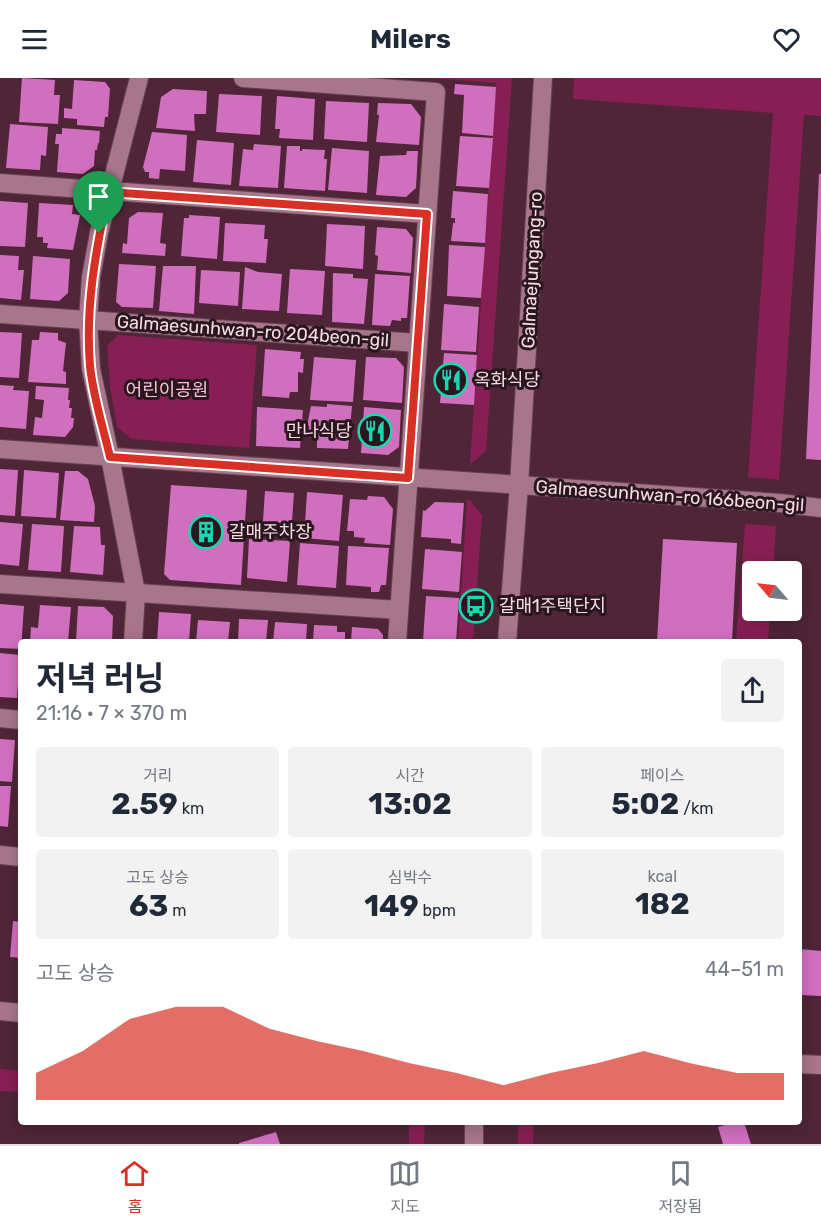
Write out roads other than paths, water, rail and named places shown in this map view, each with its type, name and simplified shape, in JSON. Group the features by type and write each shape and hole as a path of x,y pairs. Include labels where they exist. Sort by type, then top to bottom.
{"street":[{"path":"134,639 136,593 110,457 90,369 88,320 91,277 108,192 139,78"},
{"path":"243,78 436,92 397,639"},
{"name":"Galmaejungang-ro","path":"507,639 519,485 543,78"},
{"path":"0,183 427,214"},
{"name":"Galmaesunhwan-ro 204beon-gil","path":"0,314 418,343"},
{"path":"0,448 110,457"},
{"name":"Galmaesunhwan-ro 166beon-gil","path":"110,457 780,503 821,508"},
{"path":"0,584 399,610"},
{"path":"0,718 18,720"},
{"path":"0,855 18,857"},
{"path":"0,1011 18,1012"},
{"path":"802,1064 821,1065"},
{"path":"474,1125 474,1144"}],"place":[{"name":"옥화식당","path":"451,380"},
{"name":"만나식당","path":"375,431"},
{"name":"갈매주차장","path":"206,532"},
{"name":"갈매1주택단지","path":"476,606"}],"park label":[{"name":"어린이공원","path":"167,390"}]}
